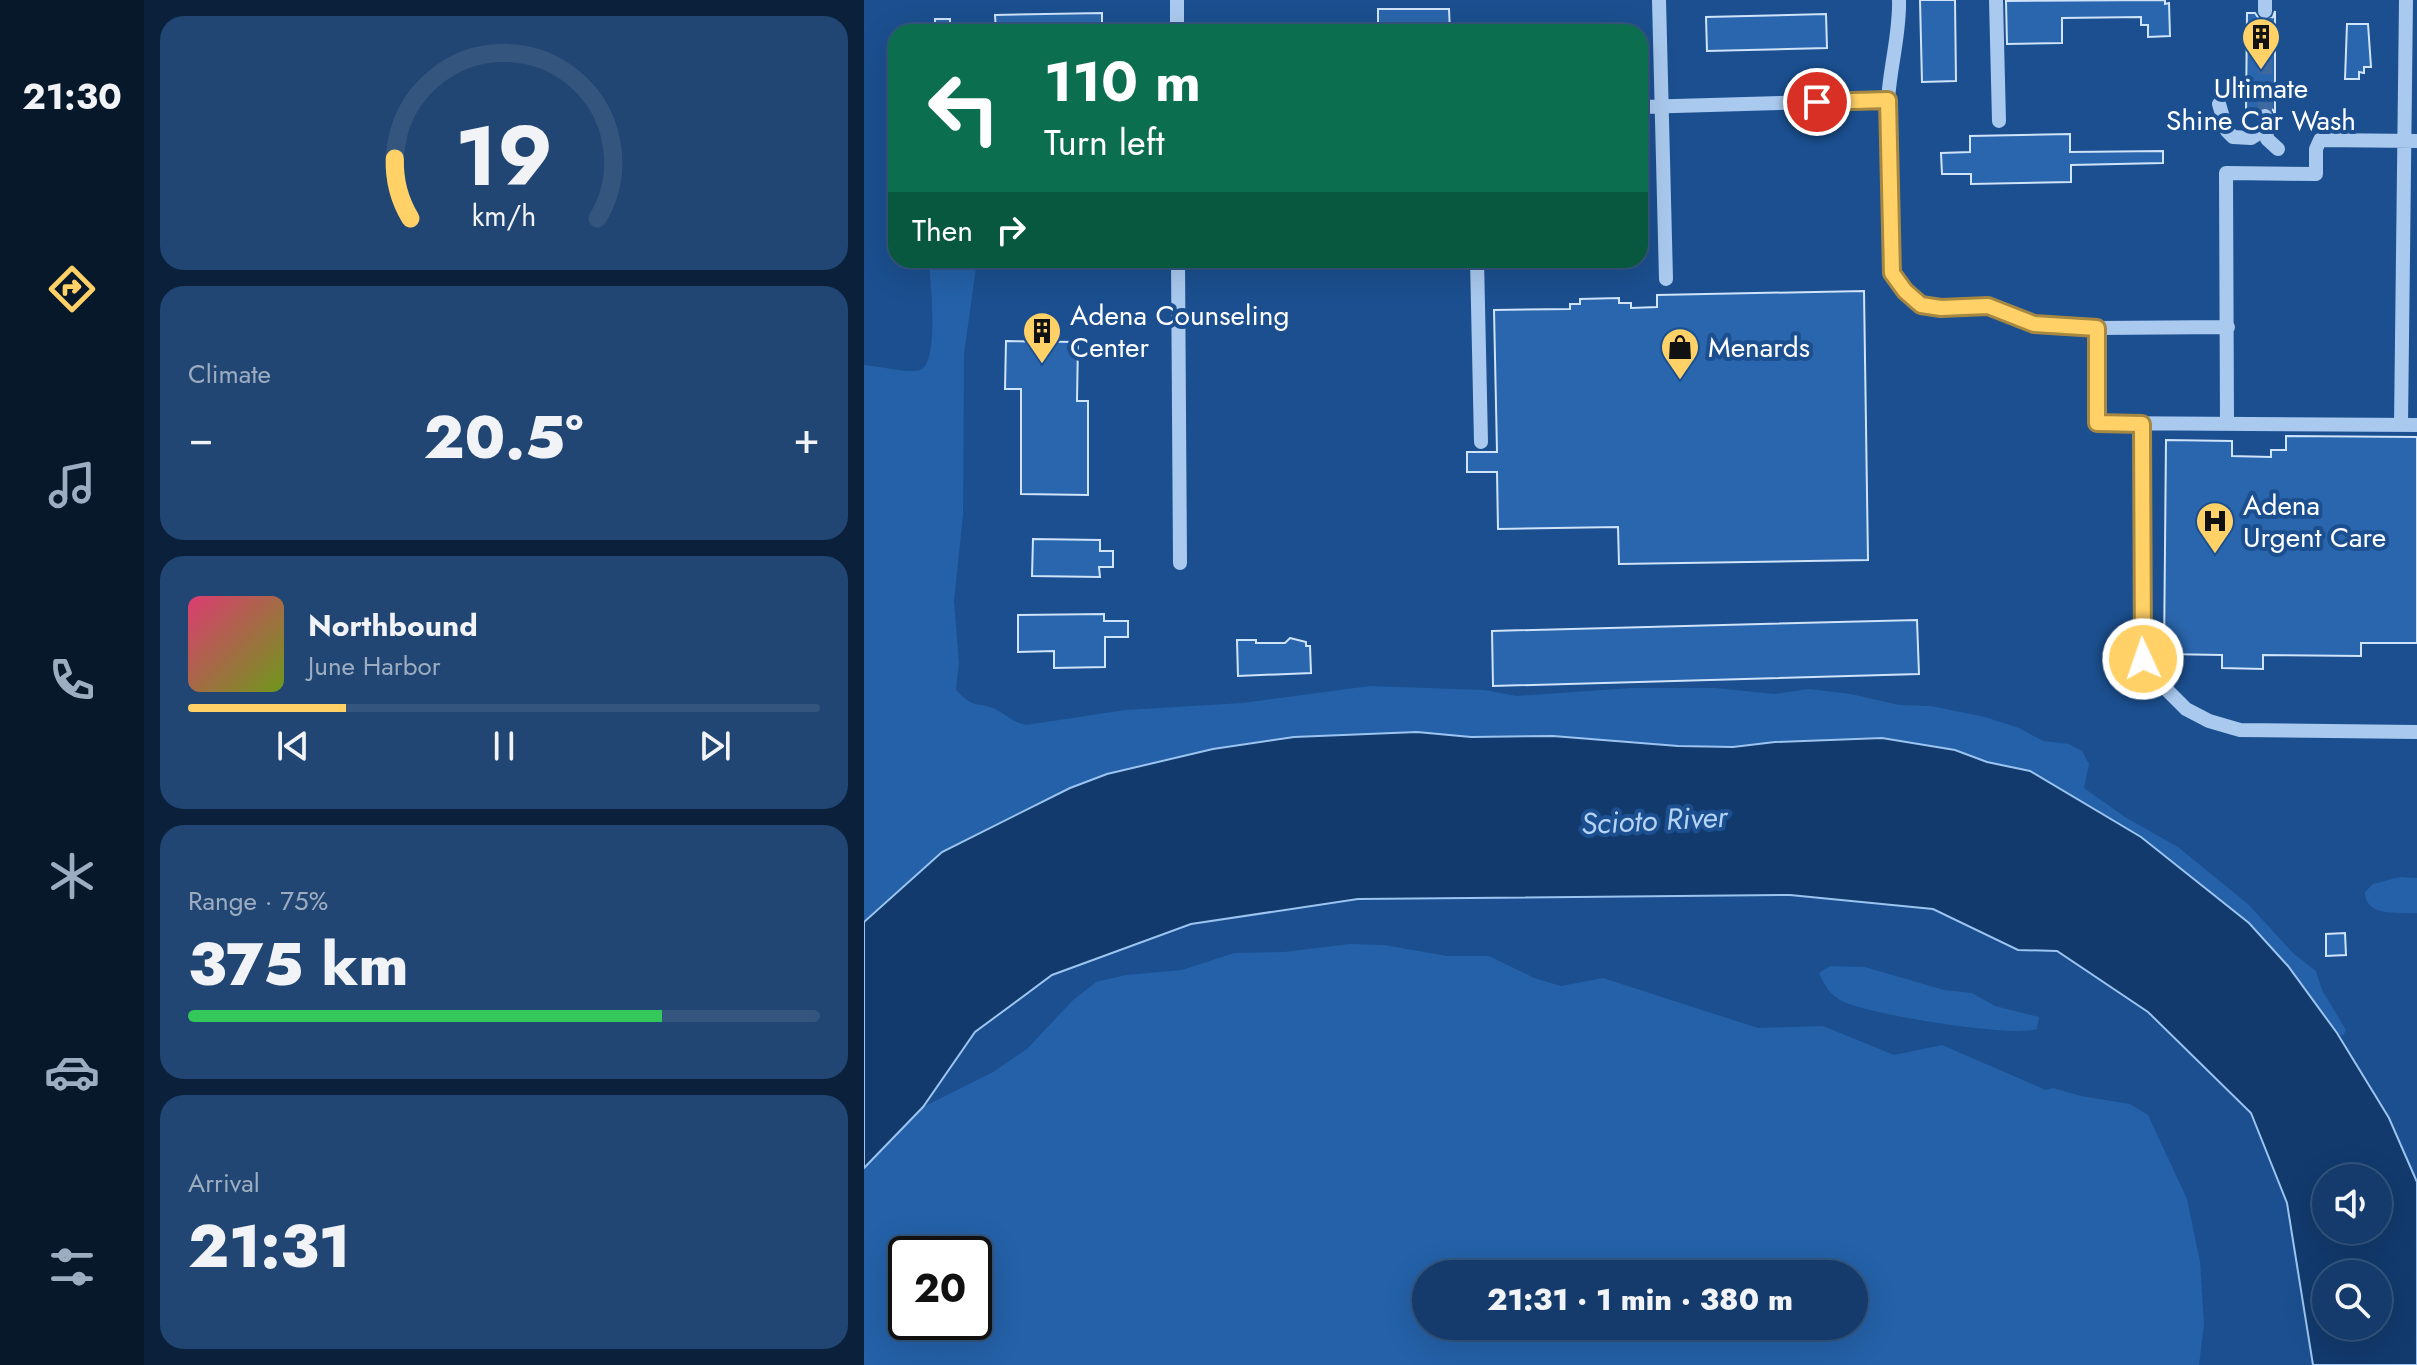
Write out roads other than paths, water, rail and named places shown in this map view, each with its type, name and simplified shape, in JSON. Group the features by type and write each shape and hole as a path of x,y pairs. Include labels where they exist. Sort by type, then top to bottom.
{"street":[{"path":"1177,0 1177,24"},
{"path":"1659,0 1666,279"},
{"path":"1899,0 1900,25 1888,100 1892,273 1905,291 1921,305 1941,308 1988,306 2034,324 2097,328 2228,327"},
{"path":"1996,0 1999,121"},
{"path":"2097,328 2097,423 2409,425 2411,141 2406,0"},
{"path":"1648,107 1888,100"},
{"path":"2219,104 2227,131 2233,137 2251,138 2265,122 2267,139 2278,149"},
{"path":"2227,423 2226,173 2316,174 2316,149 2320,140 2411,141"},
{"path":"1178,268 1180,563"},
{"path":"1477,268 1481,442"},
{"path":"2142,424 2141,640 2148,671 2186,709 2209,721 2240,730 2417,732"}],"water":[{"name":"Scioto River","path":"1417,732 1471,737 1553,736 1733,747 1775,742 1882,738 1955,750 1987,762 2030,771 2141,837 2249,923 2288,966 2337,1033 2389,1118 2417,1182 2417,1365 2313,1365 2287,1203 2251,1113 2148,1012 2057,951 2018,950 1933,909 1790,895 1358,899 1191,924 1052,975 975,1032 923,1107 864,1168 864,922 942,852 1070,788 1107,774 1213,749 1294,737"}],"tunnel":[{"path":"2265,11 2265,116"}],"place":[{"name":"Ultimate Shine Car Wash","path":"2261,71"},
{"name":"Adena Counseling Center","path":"1042,365"},
{"name":"Menards","path":"1680,381"},
{"name":"Adena Urgent Care","path":"2215,555"}]}
